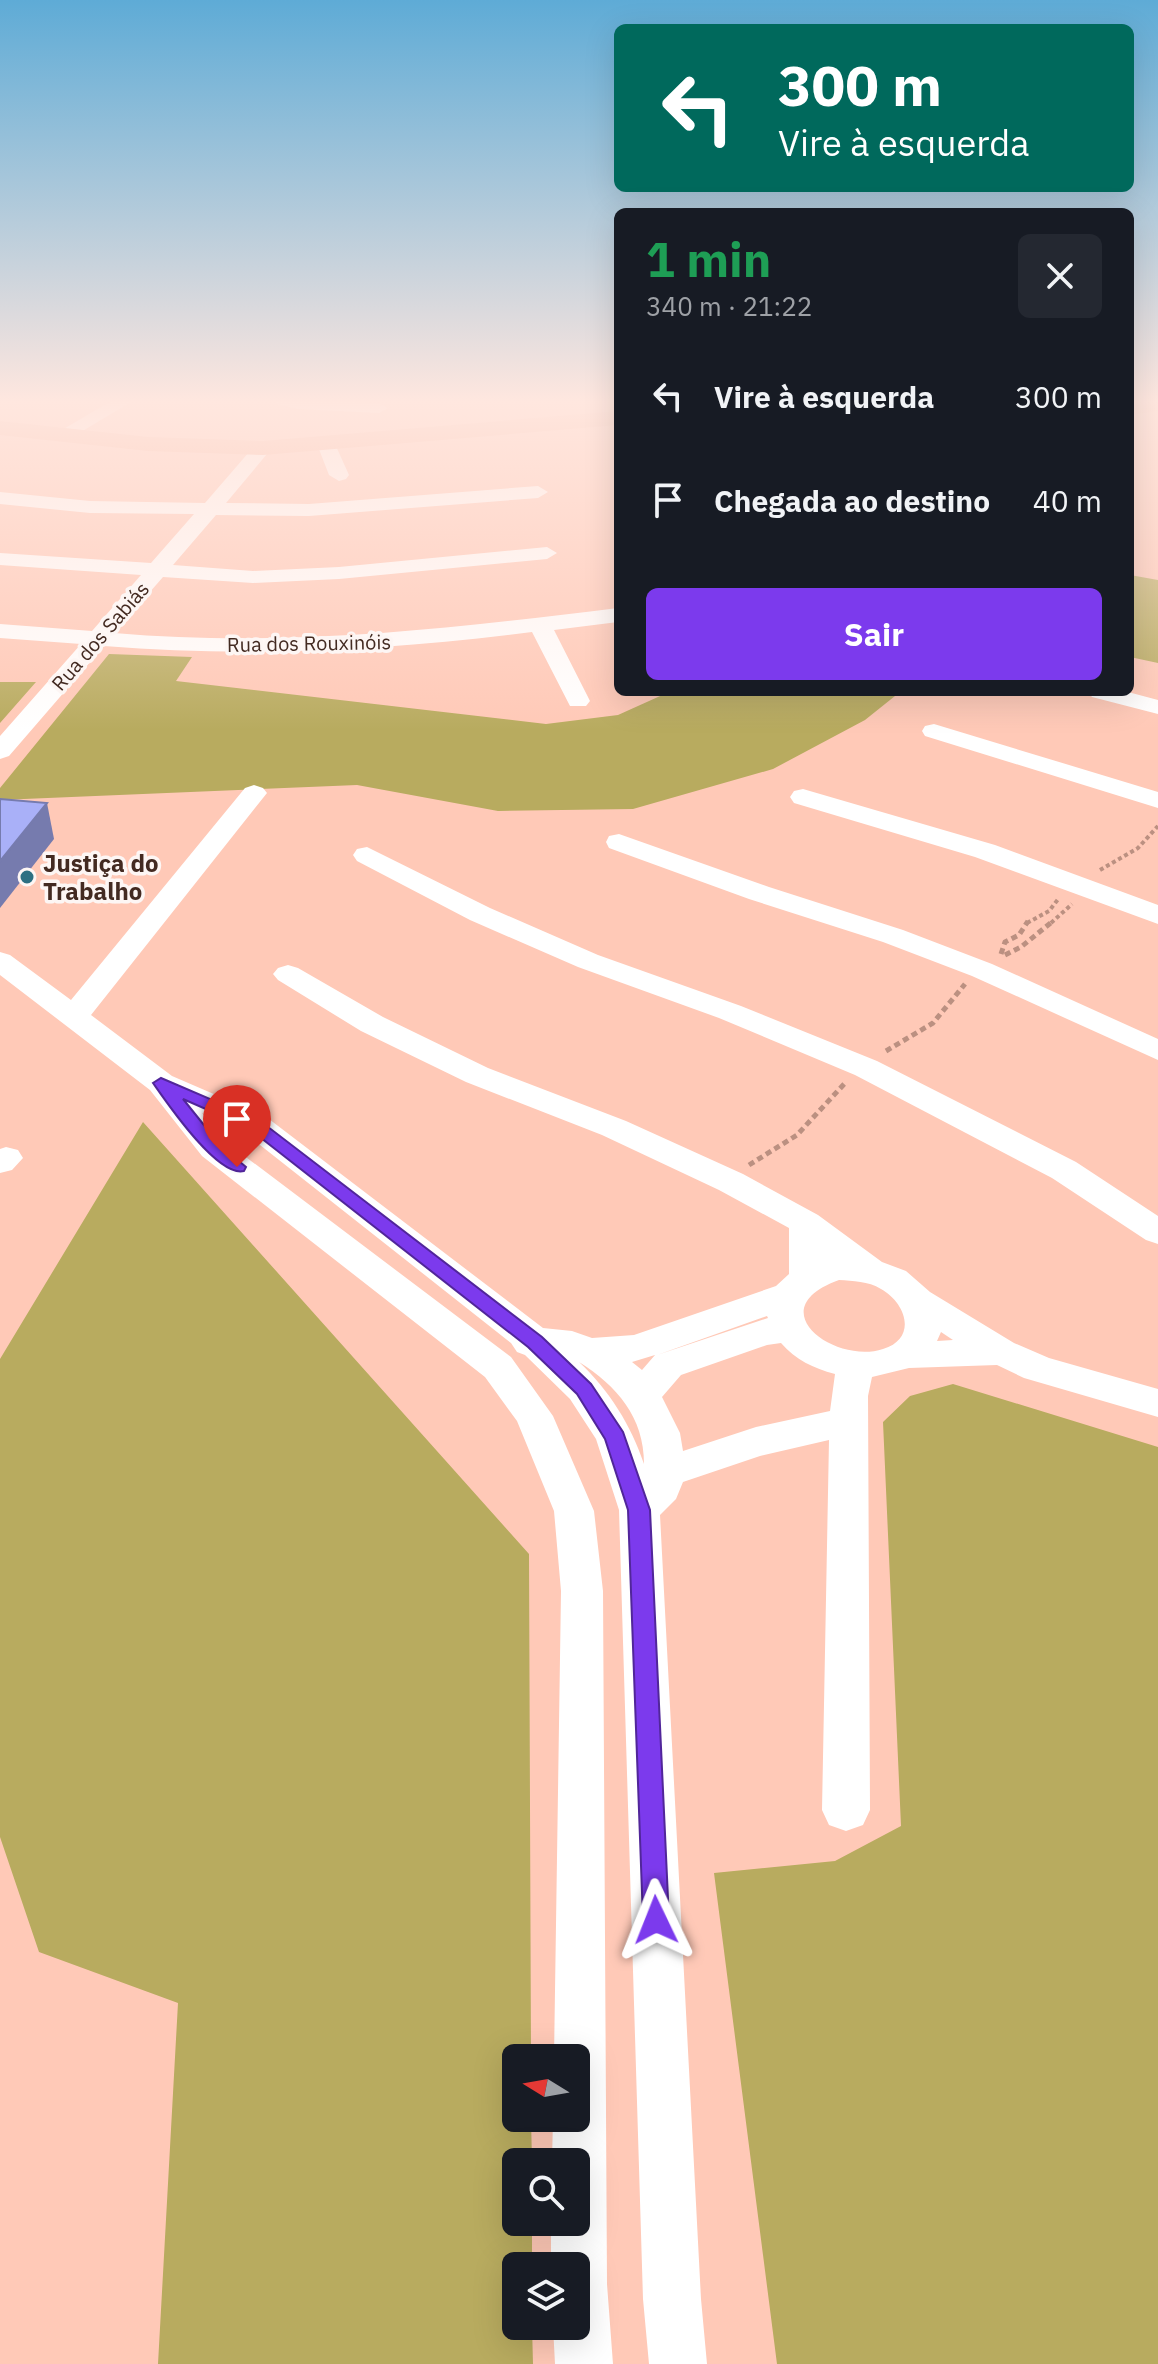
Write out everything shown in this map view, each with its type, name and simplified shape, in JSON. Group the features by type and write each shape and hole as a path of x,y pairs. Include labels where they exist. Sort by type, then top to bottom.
{"street":[{"name":"Rua dos Sabiás","path":"0,751 209,510"},
{"path":"0,559 253,577 339,573 547,553"},
{"name":"Rua dos Rouxinóis","path":"0,631 97,640 259,647 374,644 614,616"},
{"path":"540,625 578,701"},
{"path":"1115,696 1158,707"},
{"path":"934,731 1158,800"},
{"path":"74,1017 254,793"},
{"path":"803,797 985,851 1079,889 1158,915"},
{"path":"619,842 759,893 893,936 982,970 1158,1051"},
{"path":"367,855 480,914 588,961 730,1012 866,1068 1064,1170 1158,1232"},
{"path":"0,961 161,1083 253,1123 535,1342 584,1389 615,1437 639,1510 672,2299 678,2364"},
{"path":"288,974 372,1024 477,1075 614,1128 731,1182 806,1223 869,1270 899,1282 919,1302 1001,1352 1037,1368 1158,1403"},
{"path":"161,1083 214,1149 498,1367 534,1416 574,1511 582,1591 579,2284 584,2364"},
{"path":"806,1223 795,1300 796,1340 816,1354 856,1365 889,1362 904,1355 914,1347 925,1325 919,1302"},
{"path":"641,1395 668,1365 764,1332 795,1300 836,1268 869,1270"},
{"path":"591,1351 636,1348 795,1300"},
{"path":"498,1367 513,1350 535,1342 569,1344 591,1351 619,1371 641,1395 659,1430 664,1473 662,1488 639,1510"},
{"path":"904,1355 1001,1352"},
{"path":"846,1810 849,1421 850,1384 856,1365"},
{"path":"664,1473 756,1442 849,1421"}],"path":[{"path":"1079,889 1077,899 1058,914 1048,927 1013,953 1001,955 1005,942 1019,935 1029,920 1049,911 1058,898 1079,889 1105,865 1138,848 1158,826"},
{"path":"1049,911 1058,914"},
{"path":"1019,935 1028,939"}],"shaded area":[{"path":"1134,576 1158,580 1158,663 1134,658"},
{"path":"109,654 192,657 176,681 546,724 618,715 660,696 895,696 865,720 773,769 633,809 498,811 357,785 0,800 0,788"},
{"path":"0,682 36,682 0,723"},
{"path":"143,1122 529,1554 531,2044 502,2044 502,2132 531,2132 532,2148 502,2148 502,2236 532,2236 532,2252 502,2252 502,2340 532,2340 533,2364 158,2364 178,2003 39,1952 0,1837 0,1359"},
{"path":"953,1384 1158,1447 1158,2364 777,2364 714,1873 835,1861 901,1826 883,1422 910,1396"}],"building":[{"path":"0,799 47,803 0,861"}],"place":[{"name":"Justiça do Trabalho","path":"27,877"}],"route":[{"path":"237,1167 214,1149 161,1083 253,1123 535,1342 584,1389 615,1437 639,1510 656,1920"}]}
